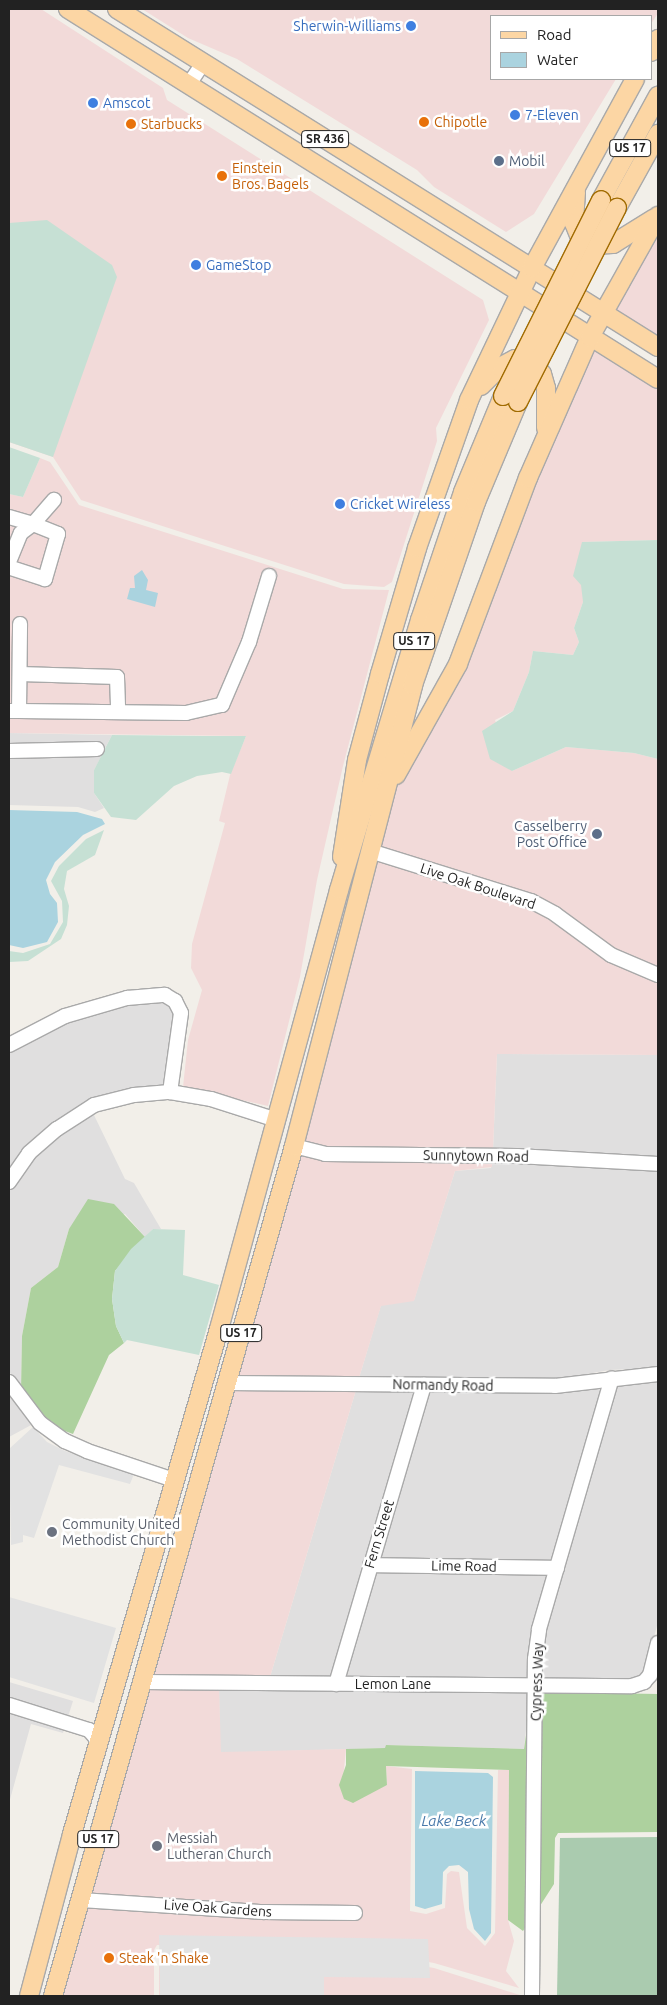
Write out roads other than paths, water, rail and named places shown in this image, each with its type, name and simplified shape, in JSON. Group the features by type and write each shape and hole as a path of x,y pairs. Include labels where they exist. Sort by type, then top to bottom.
{"main road":[{"name":"SR 436","path":"68,9 658,379"},
{"name":"SR 436","path":"117,9 658,346"},
{"path":"652,50 658,39"},
{"path":"339,890 344,830 357,760 416,548 470,398 532,268 634,80"},
{"name":"US 17","path":"29,1996 70,1850 72,1834 98,1754 284,1094 339,890 420,620 463,492 609,204 658,96"},
{"name":"US 17","path":"609,204 658,134"},
{"path":"578,182 574,223 581,240 588,245 613,244 658,216"},
{"path":"385,792 458,664 546,438 590,337 606,315 658,216"},
{"path":"470,398 500,368 515,359 531,362 542,374 546,388 546,438"},
{"name":"US 17","path":"53,1996 294,1146 385,792 434,620 511,399"},
{"path":"284,1094 286,1127 294,1146"},
{"path":"218,1329 222,1370 227,1383"},
{"path":"174,1480 180,1489 187,1524"},
{"path":"142,1682 137,1657 151,1608 149,1571"},
{"path":"111,1796 108,1768 124,1711 123,1701 115,1692"},
{"path":"70,1850 72,1878 80,1900"}],"street":[{"path":"189,84 203,63"},
{"path":"9,562 22,533 33,524 54,500"},
{"path":"9,517 58,534 45,579 9,567"},
{"path":"20,624 20,674 14,711 118,712 208,710 222,704 228,695 240,688 240,673 232,665 235,653 248,642 269,576"},
{"path":"20,674 117,677 118,712"},
{"path":"9,751 97,749"},
{"name":"Live Oak Boulevard","path":"370,851 531,901 554,914 611,955 658,975"},
{"path":"9,1045 64,1016 127,998 165,995 175,1001 182,1013 170,1092"},
{"path":"9,1182 29,1153 57,1129 94,1105 134,1095 170,1092 211,1099 276,1120"},
{"name":"Sunnytown Road","path":"294,1146 325,1154 518,1156 658,1164"},
{"name":"Normandy Road","path":"227,1383 554,1386 658,1374"},
{"name":"Cypress Way","path":"532,1996 535,1686 539,1629 612,1378"},
{"path":"9,1382 40,1423 65,1441 86,1452 174,1480"},
{"name":"Fern Street","path":"336,1684 424,1385"},
{"name":"Lime Road","path":"370,1566 557,1568"},
{"name":"Lemon Lane","path":"142,1682 632,1686 644,1682 650,1674 658,1643"},
{"path":"9,1705 90,1730 96,1738 98,1754"},
{"name":"Live Oak Gardens","path":"80,1900 264,1912 355,1913"}],"water":[{"path":"142,570 148,580 146,590 158,593 155,607 127,599 130,588 135,588 134,576"},
{"path":"9,810 77,812 102,819 105,824 83,835 55,862 46,880 50,894 57,903 58,922 47,942 23,948 9,945"},
{"name":"Lake Beck","path":"415,1771 488,1773 493,1777 491,1933 485,1941 474,1929 469,1909 468,1872 459,1865 449,1866 443,1872 442,1904 425,1909 415,1906"}],"place":[{"name":"Sherwin-Williams","path":"411,26"},
{"name":"Amscot","path":"93,103"},
{"name":"7-Eleven","path":"515,115"},
{"name":"Chipotle","path":"424,122"},
{"name":"Starbucks","path":"131,124"},
{"name":"Mobil","path":"499,161"},
{"name":"Einstein Bros. Bagels","path":"222,176"},
{"name":"GameStop","path":"196,265"},
{"name":"Cricket Wireless","path":"340,504"},
{"name":"Casselberry Post Office","path":"597,834"},
{"name":"Community United Methodist Church","path":"52,1532"},
{"name":"Messiah Lutheran Church","path":"157,1846"},
{"name":"Steak 'n Shake","path":"109,1958"}]}
